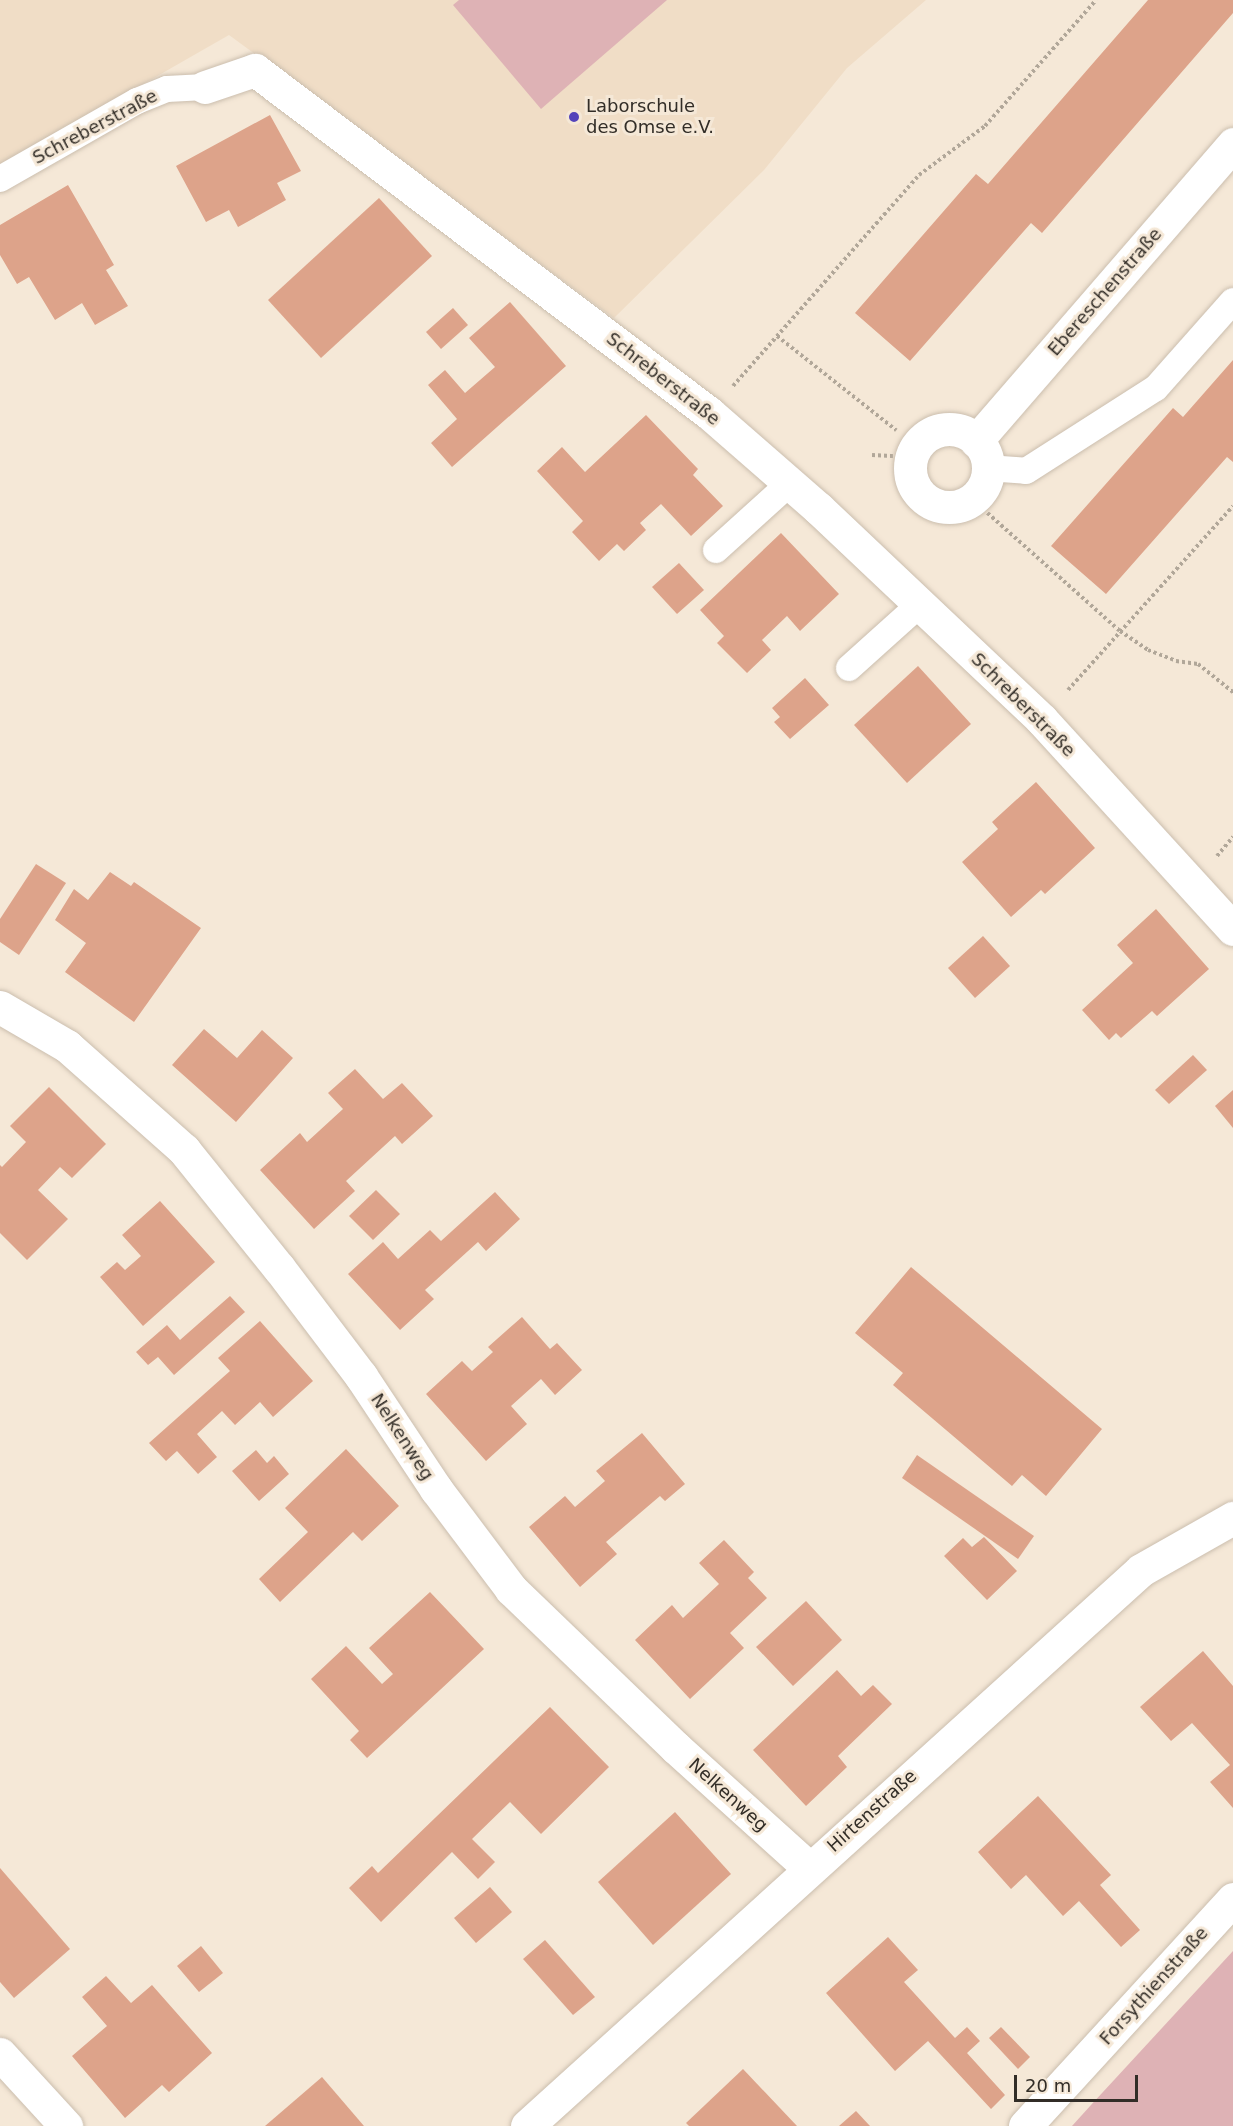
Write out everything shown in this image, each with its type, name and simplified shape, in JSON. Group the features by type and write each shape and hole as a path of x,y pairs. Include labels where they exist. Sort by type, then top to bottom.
{"street":[{"name":"Schreberstraße","path":"205,87 255,70 709,413 790,483 1042,720 1233,929"},
{"name":"Ebereschenstraße","path":"972,499 986,480 982,455 1233,144"},
{"path":"972,499 949,507 926,500 912,481 903,444 945,429 968,434 982,455"},
{"name":"Nelkenweg","path":"0,1007 67,1046 184,1150 279,1268 361,1376 436,1489 511,1589 675,1747 809,1868"},
{"name":"Hirtenstraße","path":"527,2126 809,1868 1141,1570 1233,1518"},
{"name":"Forsythienstraße","path":"1025,2126 1233,1899"},
{"path":"0,2054 66,2126"}],"lane":[{"name":"Schreberstraße","path":"0,179 137,101 167,89 205,87"},
{"path":"982,455 1026,471 1156,388 1233,301"},
{"path":"717,550 790,483"},
{"path":"849,668 920,604"}],"path":[{"path":"730,389 919,176 985,126 1096,0"},
{"path":"777,336 903,444 872,455"},
{"path":"972,499 1120,631 1148,651 1176,661 1197,664 1233,692"},
{"path":"1063,695 1233,506"}],"shaded area":[{"name":"Laborschule des Omse e.V.","path":"0,0 926,0 847,68 764,170 614,318 229,35 0,166"},
{"path":"459,0 667,0 541,109 453,5"},
{"path":"1233,1951 1233,2126 1072,2126 1091,2105"}],"building":[{"path":"1148,0 1233,0 1233,13 1042,233 1031,223 910,361 855,313 976,174 988,184"},
{"path":"270,115 301,171 277,183 286,200 238,227 229,210 206,222 176,166"},
{"path":"68,185 114,265 106,270 128,306 95,325 82,303 55,320 29,277 17,284 0,255 0,225"},
{"path":"379,198 432,256 321,358 268,300"},
{"path":"510,302 566,366 452,467 431,443 457,419 428,385 445,370 465,393 495,367 469,338"},
{"path":"453,308 468,325 441,349 426,332"},
{"path":"1233,360 1233,462 1227,457 1106,594 1051,546 1173,408 1183,417"},
{"path":"646,415 698,469 693,475 723,506 691,536 661,504 640,523 646,530 624,551 617,544 599,561 572,532 583,521 537,471 562,447 585,472"},
{"path":"781,533 839,594 800,631 787,616 762,640 771,650 747,673 717,643 724,636 700,610"},
{"path":"679,563 704,590 677,614 652,587"},
{"path":"918,666 971,724 907,783 854,725"},
{"path":"805,678 829,705 790,739 774,722 780,717 772,708"},
{"path":"1036,782 1095,848 1045,894 1041,890 1011,917 962,862 998,829 992,822"},
{"path":"36,864 66,883 19,955 0,942 0,919"},
{"path":"110,872 131,886 134,882 201,928 134,1022 65,972 86,943 55,920 74,889 88,900"},
{"path":"1156,909 1209,969 1157,1016 1152,1011 1121,1038 1116,1033 1109,1040 1082,1010 1133,963 1117,945"},
{"path":"983,936 1010,966 975,998 948,968"},
{"path":"204,1029 237,1058 262,1030 293,1058 236,1122 172,1065"},
{"path":"1193,1055 1207,1070 1169,1104 1155,1090"},
{"path":"355,1069 383,1099 402,1083 433,1116 402,1144 395,1136 346,1181 355,1191 314,1229 260,1170 300,1133 307,1142 343,1109 328,1093"},
{"path":"49,1087 106,1144 72,1178 60,1167 38,1190 68,1219 27,1260 0,1233 0,1165 2,1167 26,1142 10,1126"},
{"path":"1233,1090 1233,1128 1215,1106"},
{"path":"376,1190 400,1214 373,1240 349,1216"},
{"path":"495,1192 520,1219 486,1251 478,1242 425,1290 434,1299 400,1330 348,1274 383,1242 398,1259 430,1230 441,1241"},
{"path":"160,1201 215,1262 143,1326 100,1277 117,1262 125,1270 141,1256 122,1235"},
{"path":"911,1267 1102,1429 1046,1496 1022,1475 1012,1486 893,1385 903,1373 855,1333"},
{"path":"230,1296 245,1312 174,1375 158,1357 148,1365 136,1352 167,1325 180,1340"},
{"path":"522,1317 550,1349 557,1343 582,1370 555,1395 541,1379 511,1406 527,1424 486,1461 426,1394 462,1361 472,1371 493,1352 488,1347"},
{"path":"260,1321 313,1381 273,1417 260,1402 235,1425 222,1411 197,1434 217,1457 198,1474 177,1451 166,1461 149,1443 230,1371 218,1358"},
{"path":"642,1433 685,1484 665,1501 660,1496 606,1542 617,1554 580,1587 529,1527 565,1496 575,1507 605,1481 596,1471"},
{"path":"346,1449 399,1506 362,1541 353,1532 280,1602 259,1579 308,1532 285,1508"},
{"path":"256,1450 267,1463 274,1456 289,1474 259,1501 232,1471"},
{"path":"917,1455 1034,1536 1018,1559 902,1478"},
{"path":"984,1537 1017,1571 987,1600 944,1556 963,1538 972,1547"},
{"path":"724,1540 754,1572 748,1578 767,1598 730,1633 744,1648 690,1699 635,1640 672,1605 683,1618 719,1584 699,1563"},
{"path":"430,1592 484,1649 367,1758 350,1740 359,1731 311,1679 346,1646 382,1684 393,1674 369,1648"},
{"path":"806,1601 842,1640 793,1686 756,1647"},
{"path":"1203,1651 1233,1686 1233,1808 1210,1782 1230,1765 1192,1723 1171,1741 1140,1707"},
{"path":"837,1670 861,1696 873,1685 892,1704 838,1756 847,1767 806,1806 753,1750"},
{"path":"550,1707 609,1767 541,1834 510,1802 472,1839 495,1862 478,1879 452,1852 381,1922 349,1888 372,1866 378,1873"},
{"path":"1038,1796 1111,1875 1100,1885 1140,1930 1121,1947 1079,1901 1063,1916 1026,1875 1011,1889 978,1852"},
{"path":"675,1812 731,1874 653,1945 598,1882"},
{"path":"0,1868 70,1949 14,1998 0,1982"},
{"path":"490,1887 512,1912 476,1943 454,1918"},
{"path":"888,1937 918,1970 904,1982 955,2038 967,2027 980,2041 967,2053 1005,2095 991,2109 928,2041 895,2071 826,1993"},
{"path":"545,1940 595,1997 573,2015 523,1959"},
{"path":"201,1946 223,1973 199,1992 177,1966"},
{"path":"106,1976 131,2003 152,1985 212,2053 169,2092 162,2085 125,2118 72,2056 107,2026 82,1997"},
{"path":"1001,2027 1030,2057 1018,2069 989,2038"},
{"path":"743,2069 797,2126 689,2126 686,2123"},
{"path":"322,2077 364,2126 265,2126"},
{"path":"856,2111 870,2126 839,2126"}],"place":[{"name":"Laborschule des Omse e.V.","path":"574,117"}]}
